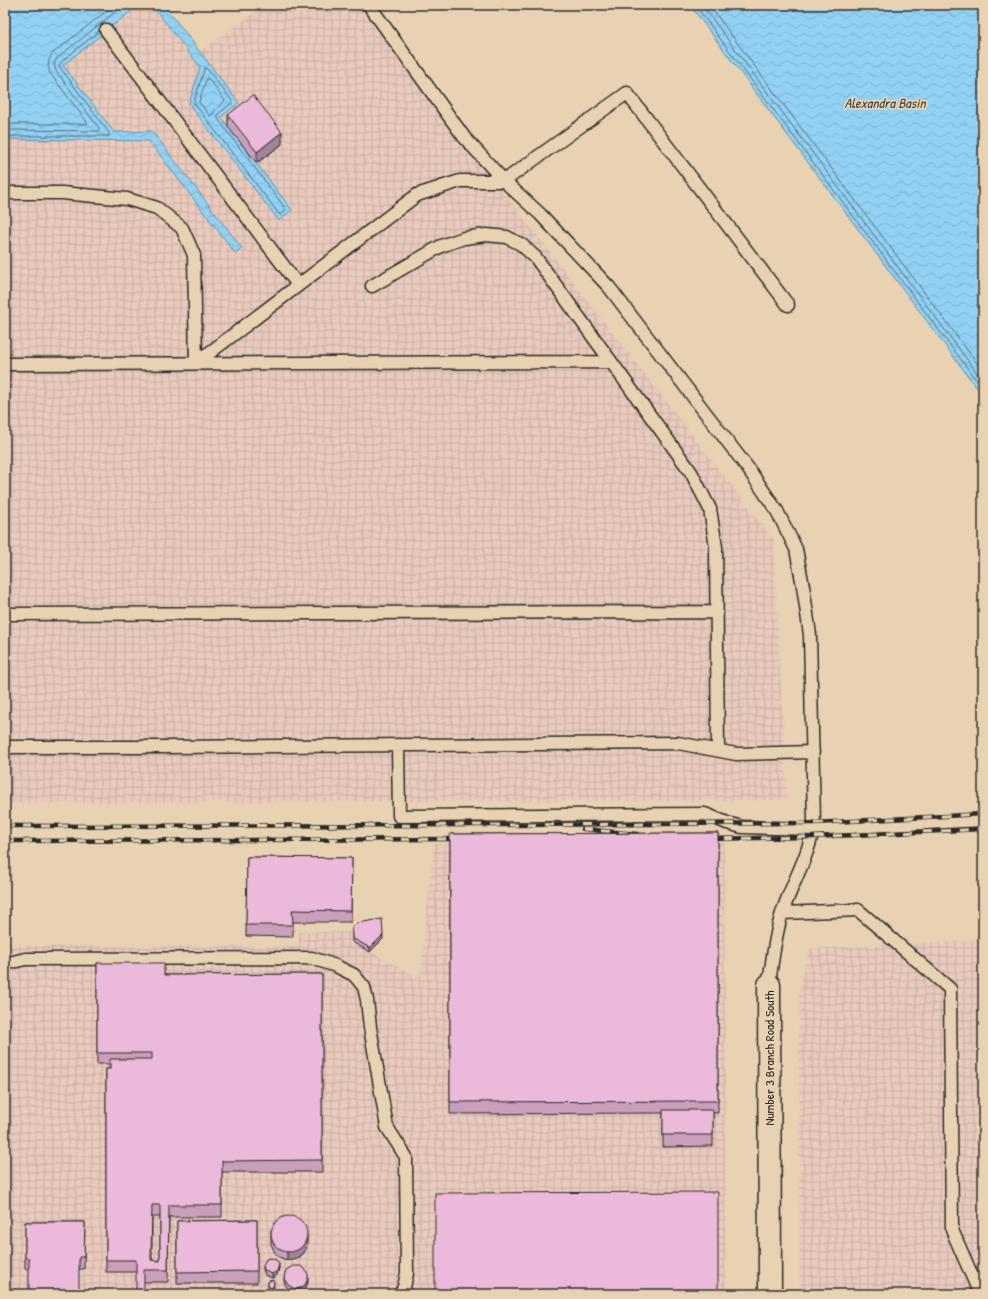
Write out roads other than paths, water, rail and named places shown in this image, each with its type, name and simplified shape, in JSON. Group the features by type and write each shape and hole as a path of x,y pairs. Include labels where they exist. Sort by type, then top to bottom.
{"street":[{"name":"Number 3 Branch Road South","path":"769,985 770,1294"}],"lane":[{"name":"Number 3 Branch Road South","path":"369,5 464,137 504,181 540,214 609,287 747,467 777,511 796,549 804,586 810,635 813,828 812,837 782,913 773,948 769,985"},
{"path":"106,30 298,285"},
{"path":"196,363 417,195 460,182 504,181 627,93 788,306"},
{"path":"5,193 62,193 127,199 157,208 182,228 194,255 196,363"},
{"path":"372,286 441,246 464,238 486,235 507,237 522,246 536,258 691,472 710,508 716,547 718,750"},
{"path":"5,364 612,362"},
{"path":"5,614 717,612"},
{"path":"5,747 678,743 736,754 813,752"},
{"path":"398,745 399,816 705,814 742,827 813,828 983,820"},
{"path":"782,913 858,910 950,989 952,1230 980,1294"},
{"path":"5,964 25,959 312,958 336,966 354,976 364,987 367,1000 370,1027 387,1127 406,1157 407,1273 404,1287 400,1294"}],"water":[{"path":"5,5 139,5 63,65 114,132 152,131 242,248 235,253 149,141 5,139"},
{"path":"152,5 164,5 239,103 221,117 292,210 279,221 189,104 200,67"},
{"name":"Alexandra Basin","path":"690,5 983,5 983,396"}],"railway":[{"path":"5,826 814,823 983,814"},
{"path":"583,829 637,834"},
{"path":"707,839 812,837 983,829"},
{"path":"5,841 461,839"}]}
